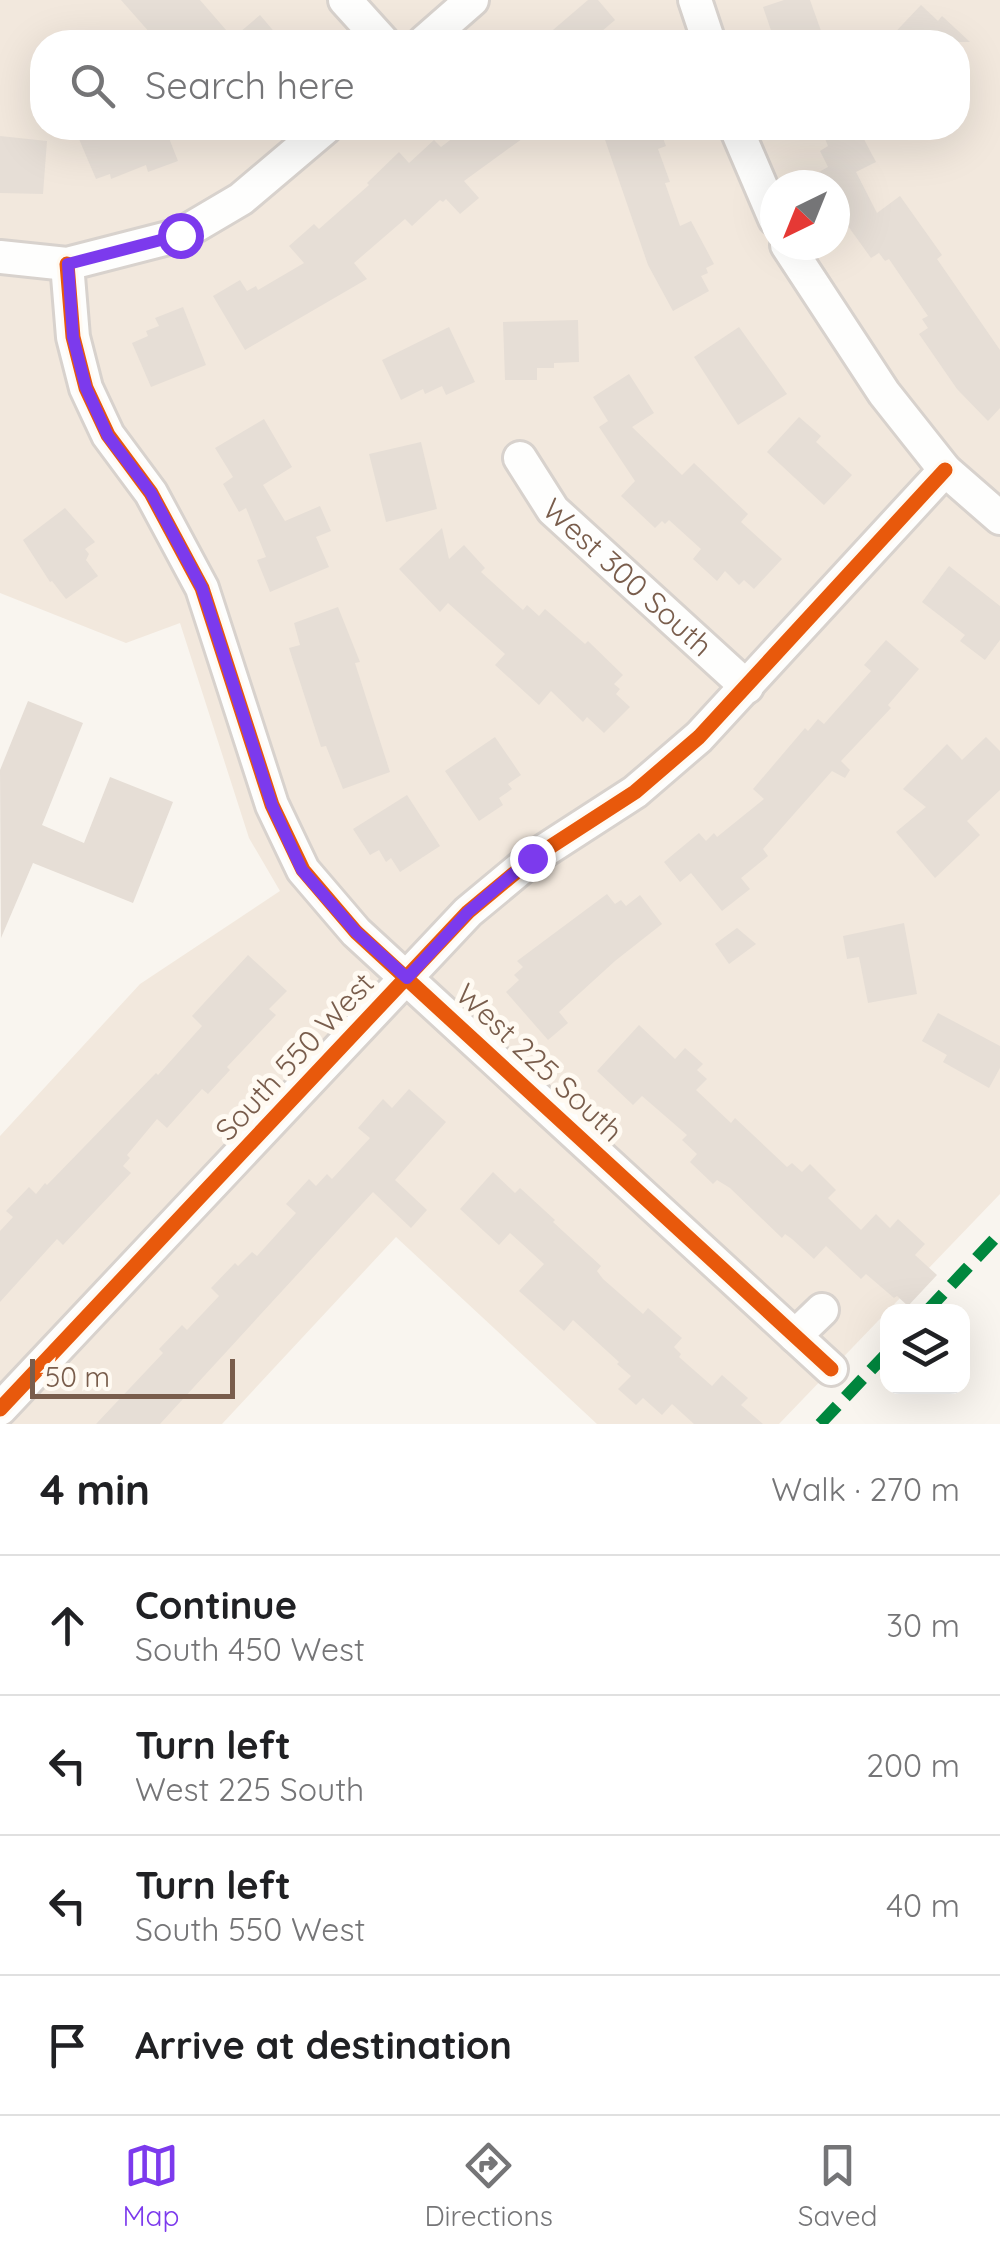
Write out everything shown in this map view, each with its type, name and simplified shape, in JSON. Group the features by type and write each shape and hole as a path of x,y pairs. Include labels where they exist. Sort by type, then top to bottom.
{"street":[{"path":"345,0 372,30"},
{"path":"438,30 472,0"},
{"path":"694,0 705,30"},
{"path":"0,256 68,264 180,235 241,199 311,140"},
{"path":"740,140 760,187"},
{"path":"797,260 884,393 945,470 1000,518"},
{"name":"West 225 South","path":"68,264 73,337 86,388 108,436 151,493 202,588 272,805 302,870 356,932 831,1369"},
{"name":"West 300 South","path":"520,458 553,510 747,686"},
{"name":"South 550 West","path":"0,1410 468,912 532,858 635,792 699,738 945,470"},
{"path":"795,1336 822,1310"}],"shaded area":[{"path":"0,0 1000,0 1000,1194 894,1304 880,1304 880,1319 779,1424 597,1424 396,1237 222,1424 0,1424 0,1136 140,984 280,891 249,838 180,623 126,643 0,593"}],"building":[{"path":"121,0 200,0 226,30 147,30"},
{"path":"588,0 598,0 615,20 603,30 553,30"},
{"path":"784,0 810,0 821,30 771,30 763,7"},
{"path":"921,5 938,21 942,16 957,30 897,30"},
{"path":"260,15 273,30 242,30"},
{"path":"0,136 47,141 43,194 0,193"},
{"path":"79,140 170,140 178,161 148,172 146,165 111,179 110,174 96,179"},
{"path":"434,140 441,147 450,140 520,140 464,181 479,198 460,214 446,199 412,226 405,219 354,263 367,279 245,350 213,296 240,280 247,291 256,286 258,290 304,263 289,246 314,224 319,229 399,152 409,163"},
{"path":"605,140 664,140 666,146 658,149 680,226 691,221 714,264 701,276 709,291 673,311 648,265"},
{"path":"826,140 864,140 876,162 856,172 877,213 900,196 942,255 937,259 1000,350 1000,408 988,421 957,389 919,334 928,328 922,319 928,316 889,259 885,261 879,253 871,258 850,229 850,170 822,170 828,167 820,151 828,146"},
{"path":"183,307 206,365 151,387 132,343 159,326 155,318"},
{"path":"578,320 579,362 537,368 537,380 505,380 503,322"},
{"path":"449,327 475,382 446,395 442,386 425,394 423,389 401,400 382,360"},
{"path":"739,327 787,394 738,425 694,357"},
{"path":"629,374 654,413 632,427 682,475 694,463 748,514 741,522 782,559 754,589 744,580 739,585 725,571 717,581 693,559 701,549 669,520 655,528 621,496 635,481 599,427 608,421 593,397"},
{"path":"799,417 821,436 816,442 852,475 824,505 767,452"},
{"path":"264,419 292,467 263,485 285,521 320,506 331,531 316,537 329,567 270,592 257,560 266,557 246,508 239,512 223,484 233,477 215,448"},
{"path":"421,442 437,509 386,522 369,454"},
{"path":"65,508 95,542 85,549 89,554 86,560 98,576 66,599 23,540"},
{"path":"442,528 449,559 464,545 485,568 481,572 523,610 527,605 539,616 545,609 585,644 588,641 623,675 614,684 620,689 616,694 630,707 604,733 587,717 583,722 551,691 539,705 495,665 505,654 448,603 440,612 399,569"},
{"path":"949,566 1000,606 1000,640 985,660 960,641 965,635 922,602"},
{"path":"338,607 360,662 355,663 390,772 343,789 326,746 321,747 289,648 300,645 294,623"},
{"path":"886,640 919,669 888,705 891,708 841,761 850,770 845,778 832,771 763,849 768,856 741,878 750,889 722,911 691,873 680,882 664,862 699,833 706,841 714,833 717,837 764,799 753,789 805,728 808,731 818,719 824,724 871,671 864,665"},
{"path":"28,701 83,723 42,825 84,843 110,777 173,802 133,903 33,863 1,938 0,770"},
{"path":"495,737 521,775 508,784 512,789 499,798 503,805 479,821 445,771"},
{"path":"986,737 1000,751 1000,790 967,821 980,835 935,878 896,832 926,807 903,789 947,744 962,760"},
{"path":"407,795 440,846 400,872 391,858 386,862 379,850 370,855 353,829"},
{"path":"607,894 615,904 621,900 626,906 640,895 662,924 559,1012 568,1023 548,1040 506,992 519,980 514,975 523,967 517,961"},
{"path":"904,923 917,994 868,1003 859,957 847,959 843,936"},
{"path":"737,928 756,944 729,964 715,944"},
{"path":"248,955 287,991 269,1009 276,1015 227,1067 230,1070 208,1094 202,1089 167,1128 157,1119 127,1155 130,1158 123,1166 131,1173 63,1245 57,1239 0,1302 0,1231 13,1217 6,1211 29,1187 36,1194 47,1185 158,1075 202,1026 192,1016"},
{"path":"938,1013 1000,1046 1000,1068 989,1088 943,1062 947,1055 922,1041"},
{"path":"639,1025 675,1059 685,1048 703,1064 697,1070 707,1079 696,1090 731,1123 735,1118 787,1167 792,1163 802,1172 810,1164 836,1190 828,1198 861,1230 876,1214 890,1228 898,1219 925,1244 915,1255 937,1275 906,1304 866,1274 861,1279 826,1246 814,1259 785,1234 782,1238 730,1188 717,1180 713,1184 690,1162 697,1154 682,1140 687,1135 642,1096 633,1105 597,1071"},
{"path":"409,1089 446,1122 395,1180 427,1210 411,1228 373,1192 160,1424 96,1424 163,1353 159,1349 182,1325 187,1330 219,1296 211,1288 235,1263 238,1266 252,1252 257,1256 296,1213 286,1204 309,1179 316,1186 327,1174 332,1179 370,1138 358,1128 383,1099 392,1108"},
{"path":"493,1172 515,1193 520,1188 555,1220 601,1266 597,1271 603,1279 643,1314 648,1308 682,1338 674,1347 681,1354 679,1357 712,1386 722,1375 748,1398 741,1405 763,1424 694,1424 672,1404 662,1415 643,1398 636,1405 618,1389 631,1376 619,1362 573,1320 564,1331 519,1291 544,1264 510,1233 499,1245 460,1209"}],"marked path":[{"path":"933,1304 1000,1233"},
{"path":"820,1424 880,1360"}],"cycle path":[{"path":"67,264 73,337 86,388 108,435 151,493 202,588 272,805 303,870 356,932 831,1369"},
{"path":"0,1409 468,912 533,858 635,792 699,737 945,470"}],"route":[{"path":"180,235 68,264 73,337 86,388 108,436 151,493 202,588 272,805 302,870 356,932 407,978 468,912 532,858"}]}
